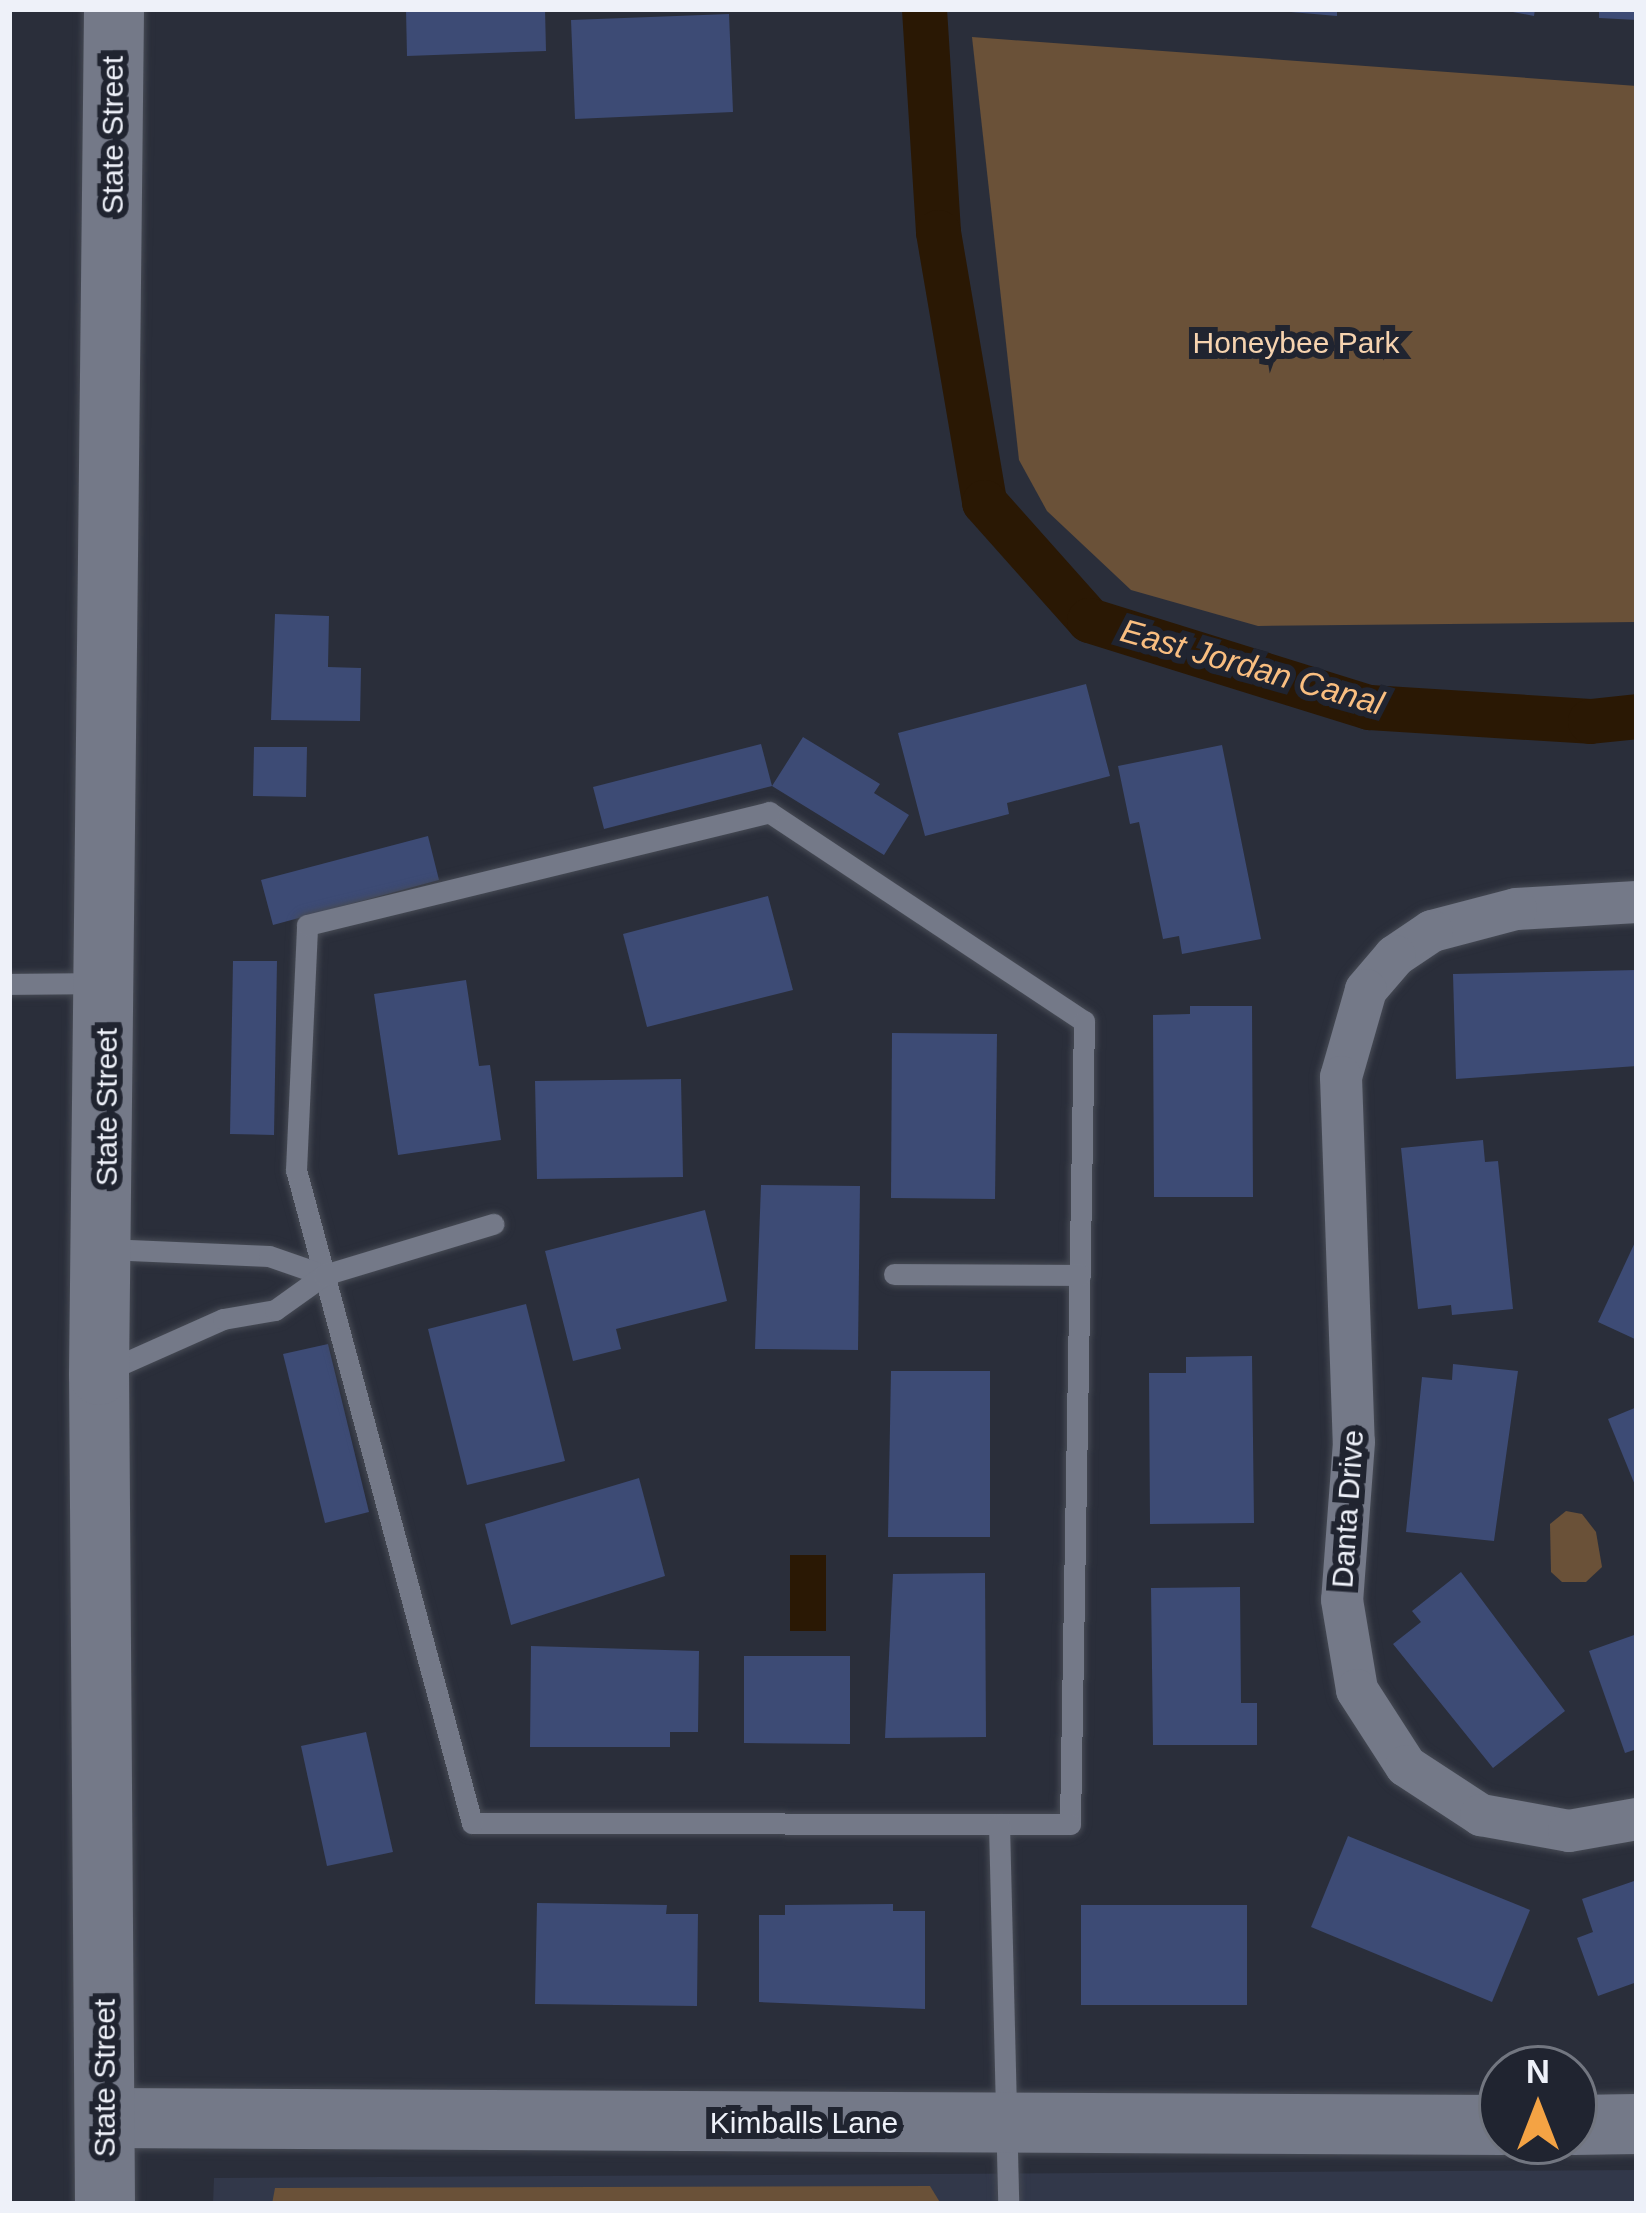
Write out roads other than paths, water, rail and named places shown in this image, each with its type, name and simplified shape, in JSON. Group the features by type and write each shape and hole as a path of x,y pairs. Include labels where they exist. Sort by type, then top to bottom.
{"main road":[{"name":"State Street","path":"105,2204 99,1375 106,1249 114,9"},
{"name":"Kimballs Lane","path":"105,2118 1478,2125"},
{"path":"1598,2125 1637,2124"}],"street":[{"name":"Danta Drive","path":"1637,902 1516,909 1453,922 1394,956 1366,990 1341,1077 1354,1442 1342,1600 1357,1690 1406,1766 1480,1815 1569,1831 1637,1819"}],"lane":[{"path":"769,812 1084,1021 1070,1824 472,1823 324,1275 296,1170 308,925 769,812"},
{"path":"9,984 107,983"},
{"path":"99,1375 224,1319 275,1310 324,1275 493,1224"},
{"path":"106,1249 269,1256 324,1275"},
{"path":"894,1274 1080,1275"},
{"path":"999,1824 1002,2122 1008,2204"}],"waterway":[{"name":"East Jordan Canal","path":"924,9 938,232 984,502 1089,620 1369,707 1590,721 1637,716"}],"park label":[{"name":"Honeybee Park","path":"1296,343"}]}
